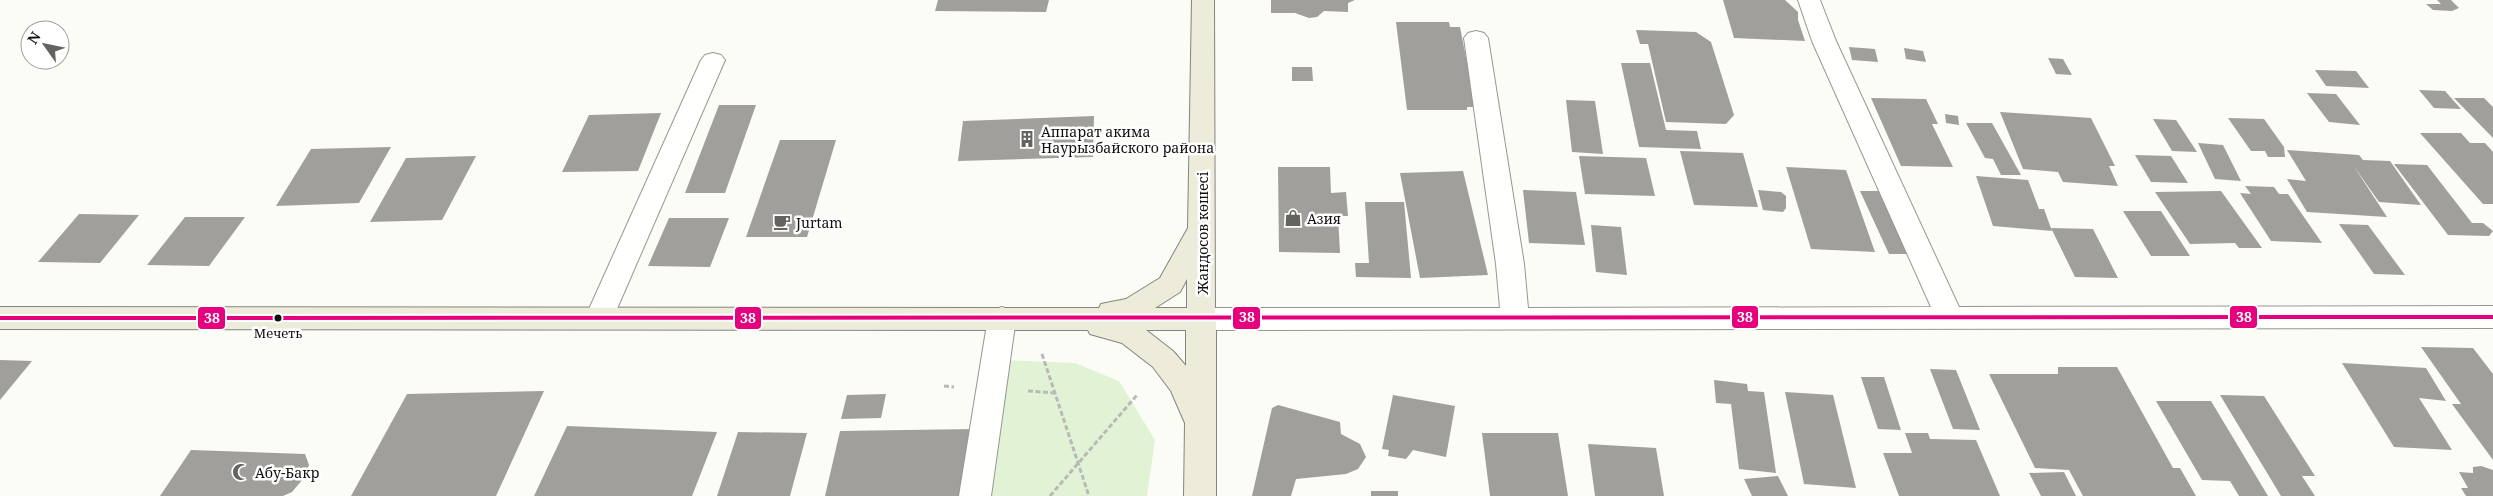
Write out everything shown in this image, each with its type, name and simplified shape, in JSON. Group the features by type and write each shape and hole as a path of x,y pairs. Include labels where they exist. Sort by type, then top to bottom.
{"main road":[{"name":"Жандосов көшесі","path":"1200,496 1203,0"},
{"path":"1077,319 1133,308 1170,284 1202,227"},
{"path":"0,318 1202,319"},
{"path":"1077,319 1132,335 1163,359 1184,385 1201,426"}],"street":[{"path":"1809,0 1824,41 1950,318"},
{"path":"1476,38 1510,264 1515,318"},
{"path":"599,318 713,60"},
{"path":"1202,319 2493,317"},
{"path":"975,496 1002,318"}],"path":[{"path":"1042,354 1089,496"},
{"path":"1050,496 1079,465 1136,395"}],"green space":[{"path":"1001,360 1075,363 1119,381 1155,440 1147,496 984,496"}],"building":[{"path":"938,0 1049,0 1046,12 935,11"},
{"path":"1271,0 1355,0 1348,3 1348,12 1324,11 1317,17 1309,18 1295,13 1271,13"},
{"path":"1723,0 1785,0 1798,12 1798,20 1805,41 1734,38"},
{"path":"2437,0 2451,0 2459,8 2452,11 2433,10 2426,4 2441,4"},
{"path":"1396,22 1449,22 1450,27 1460,27 1467,63 1472,64 1480,107 1467,107 1467,110 1407,110"},
{"path":"1636,30 1696,32 1711,42 1734,115 1726,124 1666,122 1648,44 1640,44"},
{"path":"1849,47 1875,49 1878,62 1852,60"},
{"path":"1904,48 1923,51 1926,62 1906,59"},
{"path":"2048,58 2063,59 2072,75 2056,74"},
{"path":"1621,63 1650,63 1666,130 1697,131 1701,149 1639,147"},
{"path":"1292,67 1312,67 1313,81 1292,81"},
{"path":"2315,70 2356,71 2369,88 2326,86"},
{"path":"2419,90 2445,91 2461,109 2434,108"},
{"path":"2307,93 2336,94 2360,125 2329,122"},
{"path":"1871,98 1926,99 1938,124 1932,124 1953,167 1901,166"},
{"path":"2454,98 2484,98 2493,107 2493,138"},
{"path":"1566,100 1595,101 1603,154 1572,152"},
{"path":"719,105 756,105 725,193 685,193"},
{"path":"2000,112 2091,118 2115,166 2109,166 2118,186 2063,182 2058,172 2023,169"},
{"path":"661,113 638,171 562,172 589,115"},
{"path":"1945,114 1958,116 1959,125 1946,123"},
{"name":"Аппарат акима Наурызбайского района","path":"1094,116 1093,157 958,161 963,121"},
{"path":"2228,118 2264,119 2284,147 2285,157 2268,157 2265,151 2251,151"},
{"path":"2153,119 2176,120 2197,152 2172,151"},
{"path":"1966,123 1992,123 2021,175 2001,175 1993,159 1985,158"},
{"path":"2420,133 2461,133 2470,143 2485,143 2493,152 2493,204 2483,204"},
{"path":"780,140 836,140 807,237 746,237"},
{"path":"2198,143 2223,145 2241,181 2215,179"},
{"path":"391,147 359,203 276,206 311,149"},
{"path":"2287,150 2359,155 2363,160 2390,161 2421,205 2379,202 2353,165 2387,217 2307,212 2287,179 2306,181"},
{"path":"1680,151 1743,153 1758,207 1694,205"},
{"path":"2135,155 2171,156 2188,183 2151,182"},
{"path":"476,156 442,220 370,222 406,158"},
{"path":"1579,156 1646,158 1655,196 1585,194"},
{"path":"2394,164 2427,165 2472,223 2483,223 2493,231 2489,236 2448,235"},
{"path":"1278,167 1330,167 1331,193 1346,192 1348,216 1338,216 1340,253 1279,252"},
{"path":"1786,167 1846,170 1875,252 1811,249"},
{"path":"1463,171 1488,275 1420,278 1400,173"},
{"path":"1976,176 2028,180 2039,209 2044,209 2052,231 1993,226"},
{"path":"2245,186 2274,187 2279,194 2288,194 2322,243 2271,241 2240,193 2251,194"},
{"path":"1523,190 1576,192 1585,245 1529,243"},
{"path":"1758,190 1781,192 1786,196 1786,208 1783,212 1763,210"},
{"path":"1860,191 1882,191 1911,254 1889,254"},
{"path":"2221,191 2262,248 2239,248 2235,243 2190,244 2155,192"},
{"path":"1365,202 1404,202 1411,278 1356,277 1355,263 1369,263"},
{"path":"2123,211 2161,211 2190,256 2151,256"},
{"path":"79,214 139,215 100,263 38,262"},
{"path":"185,217 245,217 209,266 147,265"},
{"path":"669,218 729,218 710,267 648,266"},
{"path":"2339,224 2368,225 2405,275 2374,274"},
{"path":"1591,225 1621,227 1627,275 1596,272"},
{"path":"2051,228 2093,229 2118,278 2075,277"},
{"path":"2421,347 2473,348 2493,374 2493,460 2452,404 2461,404"},
{"path":"0,360 32,361 0,400"},
{"path":"2342,363 2426,368 2446,401 2419,398 2452,450 2394,447"},
{"path":"2058,367 2117,367 2173,468 2180,468 2196,496 2083,496 2069,470 2035,468 1989,374 2058,374"},
{"path":"1930,369 1956,370 1980,430 1953,429"},
{"path":"1861,377 1884,377 1901,430 1878,429"},
{"path":"1714,380 1747,384 1748,391 1764,392 1776,473 1739,469 1731,404 1716,403"},
{"path":"544,391 496,496 351,496 407,394"},
{"path":"1785,392 1833,395 1856,488 1804,484"},
{"path":"886,394 881,418 841,419 847,395"},
{"path":"1393,395 1455,406 1446,457 1413,450 1406,459 1388,456 1389,450 1382,449"},
{"path":"2220,395 2264,396 2315,476 2302,476 2315,496 2281,496"},
{"path":"2156,401 2211,401 2268,496 2239,496 2230,481 2202,480"},
{"path":"1278,405 1340,422 1341,434 1360,444 1366,457 1358,469 1346,474 1296,479 1291,496 1252,496 1272,408"},
{"path":"567,426 717,432 692,496 534,496"},
{"path":"974,429 963,496 825,496 840,431"},
{"path":"738,432 807,433 790,496 717,496"},
{"path":"1482,433 1558,433 1568,496 1490,496"},
{"path":"1905,433 1928,433 1930,439 1976,440 2000,496 1899,496 1883,453 1912,453"},
{"path":"1588,444 1656,448 1664,496 1595,496"},
{"name":"Абу-Бакр","path":"191,450 305,454 309,465 303,479 292,492 283,496 160,496"},
{"path":"2481,466 2493,470 2493,496 2466,496 2461,488 2468,488 2459,472 2473,473 2473,467"},
{"path":"2064,472 2076,496 2041,496 2029,473"},
{"path":"1778,476 1788,496 1752,496 1744,479"},
{"path":"1371,491 1398,491 1398,496 1371,496"}],"transit line":[{"name":"38","path":"0,318 2493,317"}],"place":[{"name":"Аппарат акима Наурызбайского района","path":"1027,139"},
{"name":"Азия","path":"1293,218"},
{"name":"Jurtam","path":"782,222"},
{"name":"Мечеть","path":"278,318"},
{"name":"Абу-Бакр","path":"241,472"}]}
